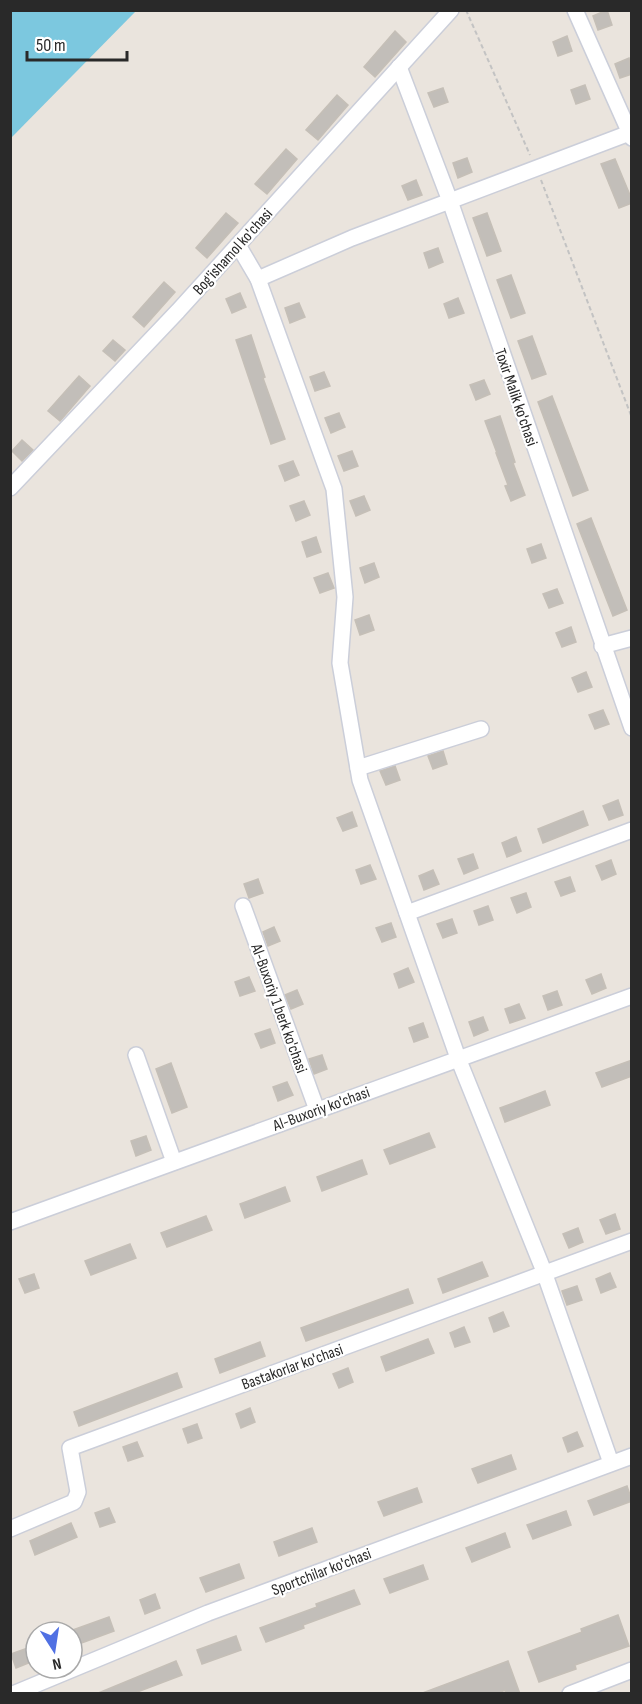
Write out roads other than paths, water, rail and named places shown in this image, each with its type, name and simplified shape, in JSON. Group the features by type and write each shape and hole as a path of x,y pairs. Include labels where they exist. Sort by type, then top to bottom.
{"street":[{"name":"Bog'ishamol ko'chasi","path":"10,488 238,245 451,10"},
{"path":"258,279 352,238 536,168 631,135 575,10"},
{"name":"Toxir Malik ko'chasi","path":"399,67 450,201 632,728"},
{"path":"238,245 258,279 334,489 345,597 340,663 360,780 458,1058 545,1275 611,1463"},
{"path":"602,646 632,638"},
{"path":"358,768 481,729"},
{"path":"407,913 632,830"},
{"name":"Al-Buxoriy 1 berk ko'chasi","path":"243,906 317,1110"},
{"name":"Al-Buxoriy ko'chasi","path":"10,1222 632,996"},
{"path":"136,1055 174,1162"},
{"name":"Bastakorlar ko'chasi","path":"10,1529 74,1502 78,1492 70,1448 545,1275 632,1241"},
{"name":"Sportchilar ko'chasi","path":"13,1694 208,1613 632,1456"},
{"path":"570,1694 632,1670"}],"water":[{"path":"10,11 136,11 11,138"}]}
